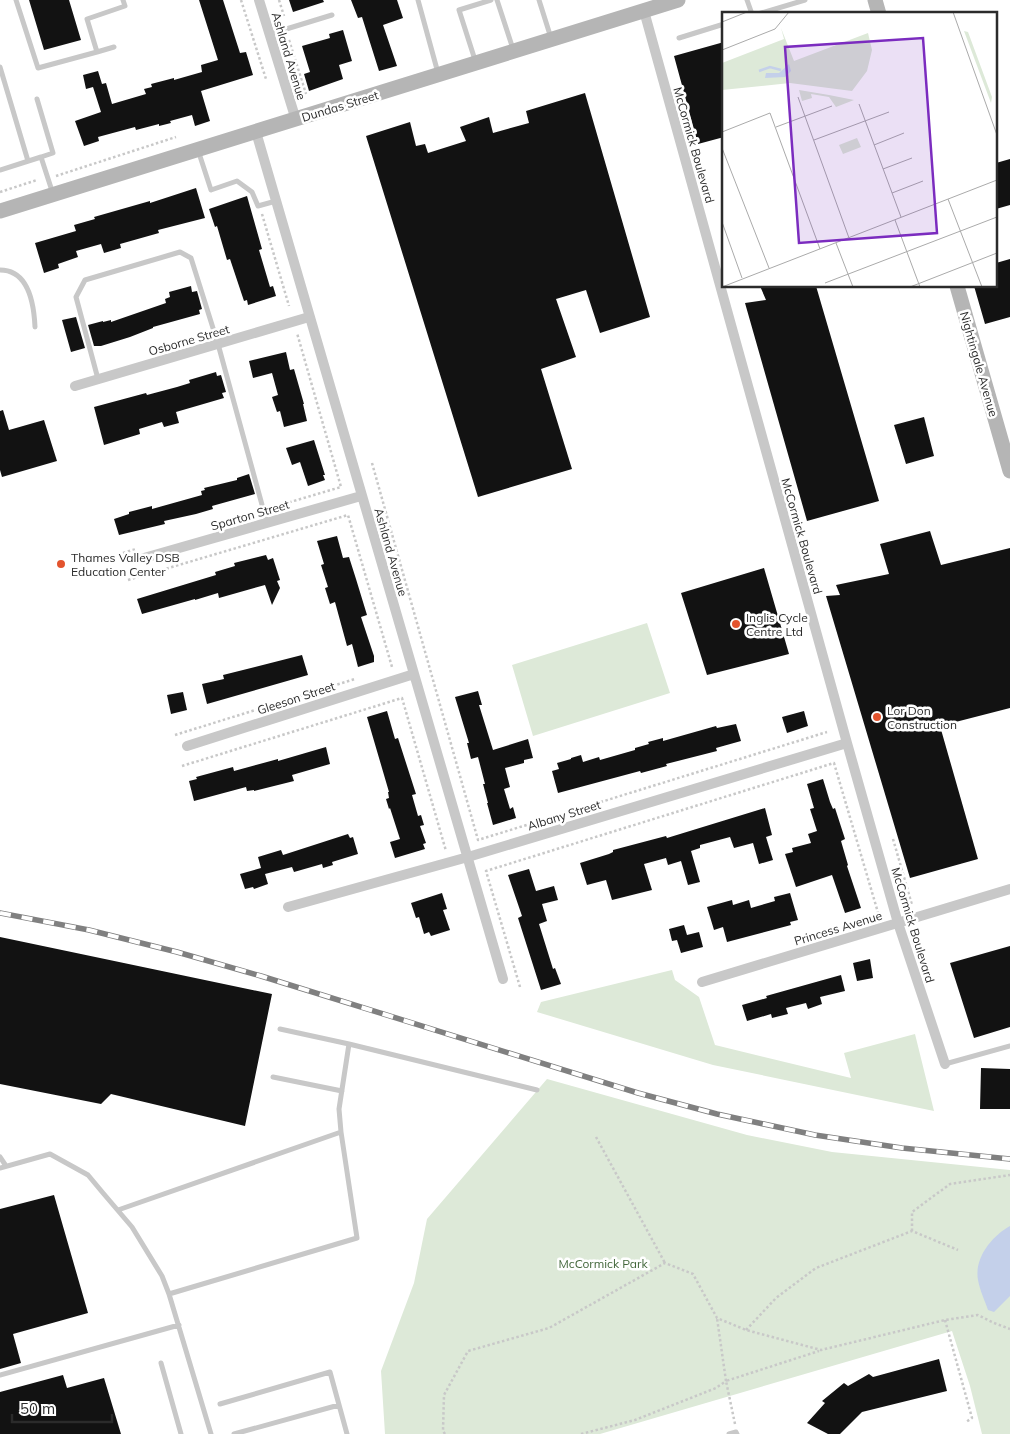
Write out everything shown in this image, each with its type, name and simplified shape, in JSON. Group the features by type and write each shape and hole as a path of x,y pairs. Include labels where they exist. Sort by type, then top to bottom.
{"main road":[{"name":"Dundas Street","path":"0,211 678,0"},
{"name":"Nightingale Avenue","path":"958,288 1010,471"}],"street":[{"name":"Ashland Avenue","path":"258,0 296,120"},
{"name":"McCormick Boulevard","path":"644,11 898,923 945,1064"},
{"name":"Ashland Avenue","path":"256,132 503,979"},
{"name":"Osborne Street","path":"75,386 309,317"},
{"name":"Sparton Street","path":"144,558 362,496"},
{"name":"Gleeson Street","path":"187,746 414,674"},
{"name":"Albany Street","path":"288,907 468,857 847,743"},
{"name":"Princess Avenue","path":"702,982 1010,889"}],"lane":[{"path":"16,0 38,68 114,47"},
{"path":"97,52 88,19 125,6 123,0"},
{"path":"418,0 438,75"},
{"path":"476,64 459,10 491,0"},
{"path":"497,0 514,52"},
{"path":"539,0 551,40"},
{"path":"747,0 751,12"},
{"path":"765,12 805,0"},
{"path":"269,34 332,15"},
{"path":"679,38 722,25"},
{"path":"0,67 28,161"},
{"path":"0,170 54,153 37,99"},
{"path":"198,150 211,190 237,181 252,192 258,206 276,201"},
{"path":"41,157 53,194"},
{"path":"98,379 76,296 86,280 180,252 191,258 218,344 267,523"},
{"path":"0,270 6,270 21,278 30,293 34,308 35,327"},
{"path":"280,1029 537,1090"},
{"path":"169,1294 358,1238 339,1109 349,1044"},
{"path":"945,1064 1010,1046"},
{"path":"273,1077 342,1091"},
{"path":"118,1210 341,1132"},
{"path":"0,1168 50,1154 88,1175 132,1227 162,1276 169,1294 211,1434"},
{"path":"0,1157 6,1166"},
{"path":"0,1375 179,1325"},
{"path":"161,1363 181,1434"},
{"path":"220,1404 330,1372 347,1434"},
{"path":"234,1434 339,1405"},
{"path":"729,1434 737,1433"}],"path":[{"path":"241,0 266,79"},
{"path":"279,0 284,16"},
{"path":"289,40 306,94"},
{"path":"55,176 176,137"},
{"path":"0,192 37,180"},
{"path":"262,214 289,306"},
{"path":"269,509 341,487 297,331"},
{"path":"372,463 478,840 827,732"},
{"path":"128,580 348,515 392,668 383,670"},
{"path":"175,735 355,679"},
{"path":"182,766 402,698 446,852"},
{"path":"520,987 486,870 834,763 879,916"},
{"path":"893,839 912,905"},
{"path":"596,1137 665,1264 693,1274 717,1318 726,1381 737,1433"},
{"path":"912,1231 912,1212 950,1184 1010,1175"},
{"path":"746,1330 776,1298 816,1268 912,1231 958,1250"},
{"path":"445,1434 443,1432 444,1395 468,1350 549,1328 665,1264"},
{"path":"581,1434 635,1420 716,1388 726,1381 821,1350 945,1320 978,1315 1010,1329"},
{"path":"717,1318 746,1330 821,1350"},
{"path":"945,1320 972,1418 966,1422"}],"green space":[{"path":"647,623 670,693 533,736 512,665"},
{"path":"672,970 675,980 699,997 715,1045 851,1078 844,1053 915,1034 934,1111 713,1065 537,1012 541,1002"},
{"name":"McCormick Park","path":"547,1079 747,1135 832,1152 1010,1170 1010,1434 982,1434 970,1386 952,1331 600,1434 385,1434 381,1371 414,1283 427,1219"}],"water":[{"path":"1010,1226 1010,1296 994,1312 988,1310 980,1288 977,1272 986,1248 1003,1230"}],"building":[{"path":"29,0 69,0 81,40 44,50"},
{"path":"199,0 223,0 240,53 246,52 253,75 201,91 210,121 195,126 192,115 159,126 159,124 136,130 135,127 98,137 99,141 84,146 75,121 101,112 93,87 86,89 83,75 98,71 102,84 106,83 112,104 146,94 144,89 152,87 151,84 202,72 201,65 218,60"},
{"path":"289,0 323,0 324,2 293,12"},
{"path":"351,0 397,0 403,18 383,25 397,66 379,71 362,17 358,18"},
{"path":"343,30 352,61 339,65 343,79 309,91 304,74 310,72 302,46 330,38 329,34"},
{"path":"722,43 722,138 698,144 674,56"},
{"path":"585,93 650,317 600,333 586,290 556,299 576,357 541,369 572,469 478,497 366,136 410,122 416,146 425,144 428,153 466,141 460,127 489,117 493,133 529,123 526,111"},
{"path":"1010,159 1010,205 998,208 998,162"},
{"path":"196,188 205,218 158,230 159,233 120,244 121,248 104,253 101,244 76,251 78,257 58,264 59,268 44,273 35,243 76,231 74,225 95,219 94,217 150,201 150,203"},
{"path":"247,196 262,249 259,250 270,287 273,286 276,296 248,305 247,300 244,301 230,259 227,260 217,226 215,227 209,209"},
{"path":"1010,259 1010,317 985,324 975,288 998,288 998,262"},
{"path":"191,286 192,292 197,291 202,309 199,310 200,314 153,327 101,346 94,346 88,325 103,321 111,320 111,322 166,303 165,299 170,297 169,292"},
{"path":"761,288 817,288 879,501 807,521 745,303 766,300"},
{"path":"76,317 85,348 71,352 62,320"},
{"path":"286,352 290,370 294,369 307,421 284,427 280,411 277,412 272,397 278,395 272,373 253,378 249,361"},
{"path":"216,372 217,376 221,375 226,392 222,393 224,398 176,412 179,423 164,427 162,422 139,429 140,434 104,445 94,407 177,387 190,383 189,380"},
{"path":"3,410 9,430 44,420 57,461 2,477 0,470 0,411"},
{"path":"924,417 934,456 906,464 894,425"},
{"path":"314,440 325,480 308,486 300,462 292,465 286,448"},
{"path":"249,474 255,494 212,506 213,509 164,521 165,524 119,535 114,519 129,514 129,512 152,506 152,509 202,495 201,491 205,490 204,488 237,480 237,478"},
{"path":"930,531 941,565 1010,548 1010,708 940,726 978,859 910,878 826,596 840,595 836,585 889,574 880,544"},
{"path":"337,536 343,558 349,557 356,579 367,615 361,617 374,656 374,662 358,667 352,644 347,646 335,602 330,604 325,588 328,587 321,565 324,564 317,541"},
{"path":"266,555 268,560 273,558 280,580 277,581 280,588 272,605 265,585 219,598 218,593 142,614 137,599 216,575 215,572 235,566 234,563"},
{"name":"Inglis Cycle Centre Ltd","path":"764,568 789,654 707,675 681,593"},
{"path":"302,655 308,675 207,704 202,684 224,679 223,675"},
{"path":"478,691 482,705 479,705 493,750 528,739 533,758 524,760 524,763 505,768 510,787 504,789 510,809 513,807 516,818 493,825 478,757 471,759 467,743 469,743 455,697"},
{"path":"183,692 187,710 171,714 167,695"},
{"path":"387,711 395,739 398,738 416,794 412,795 418,816 421,815 424,825 420,826 426,843 423,844 425,849 395,858 390,842 400,839 386,799 389,798 389,792 367,717"},
{"path":"804,711 808,726 787,733 782,717"},
{"path":"736,724 741,741 716,748 717,751 666,764 667,766 641,773 640,771 558,793 552,771 559,769 557,763 581,755 583,762 599,757 600,760 635,750 635,748 649,744 648,742 663,738 663,741 716,726 717,728"},
{"path":"326,747 330,764 292,775 294,781 254,791 247,791 246,787 194,801 189,781 197,779 196,777 233,767 234,771 278,759 278,761"},
{"path":"823,779 845,839 841,841 861,908 845,913 832,875 796,887 785,854 793,852 792,848 811,843 808,834 817,831 810,809 814,808 807,784"},
{"path":"765,808 772,835 766,837 773,860 759,864 753,843 734,848 730,837 700,845 700,848 691,851 700,882 688,885 681,861 668,865 666,858 644,864 652,890 612,900 606,880 587,885 580,863 609,854 613,850 666,836 667,838"},
{"path":"348,834 350,838 353,837 358,854 332,862 333,865 323,868 322,864 294,872 292,867 265,874 268,884 254,889 253,887 245,889 240,874 261,868 258,857 281,850 283,855"},
{"path":"529,869 536,891 554,886 558,900 542,904 547,921 539,924 553,969 555,968 561,984 541,990 518,918 522,916 508,875"},
{"path":"442,893 447,909 443,910 450,930 431,936 429,932 424,934 419,917 416,918 411,903"},
{"path":"790,893 798,920 790,922 791,925 727,942 723,927 714,930 707,907 732,900 733,905 749,900 751,908 775,901 774,897"},
{"path":"684,925 687,935 699,932 703,947 681,953 677,940 672,941 669,929"},
{"path":"0,937 272,994 245,1126 111,1094 101,1104 0,1084"},
{"path":"1010,946 1010,1027 974,1038 950,963"},
{"path":"870,959 873,978 857,981 853,963"},
{"path":"841,975 845,991 820,997 822,1004 808,1009 806,1003 786,1008 788,1014 772,1018 771,1014 747,1021 742,1005 767,998 766,996"},
{"path":"981,1068 1010,1069 1010,1109 980,1109"},
{"path":"54,1195 88,1313 13,1334 21,1363 0,1369 0,1209"},
{"path":"939,1359 947,1391 862,1412 840,1434 828,1434 807,1423 825,1403 822,1401 844,1383 848,1386 869,1374 873,1377"},
{"path":"63,1375 67,1388 104,1378 121,1434 0,1434 0,1392"}],"railway":[{"path":"0,913 89,930 177,952 261,976 638,1093 717,1114 815,1135 902,1148 1010,1159"}],"place":[{"name":"Thames Valley DSB Education Center","path":"61,564"},
{"name":"Inglis Cycle Centre Ltd","path":"736,624"},
{"name":"Lor Don Construction","path":"877,717"}]}
